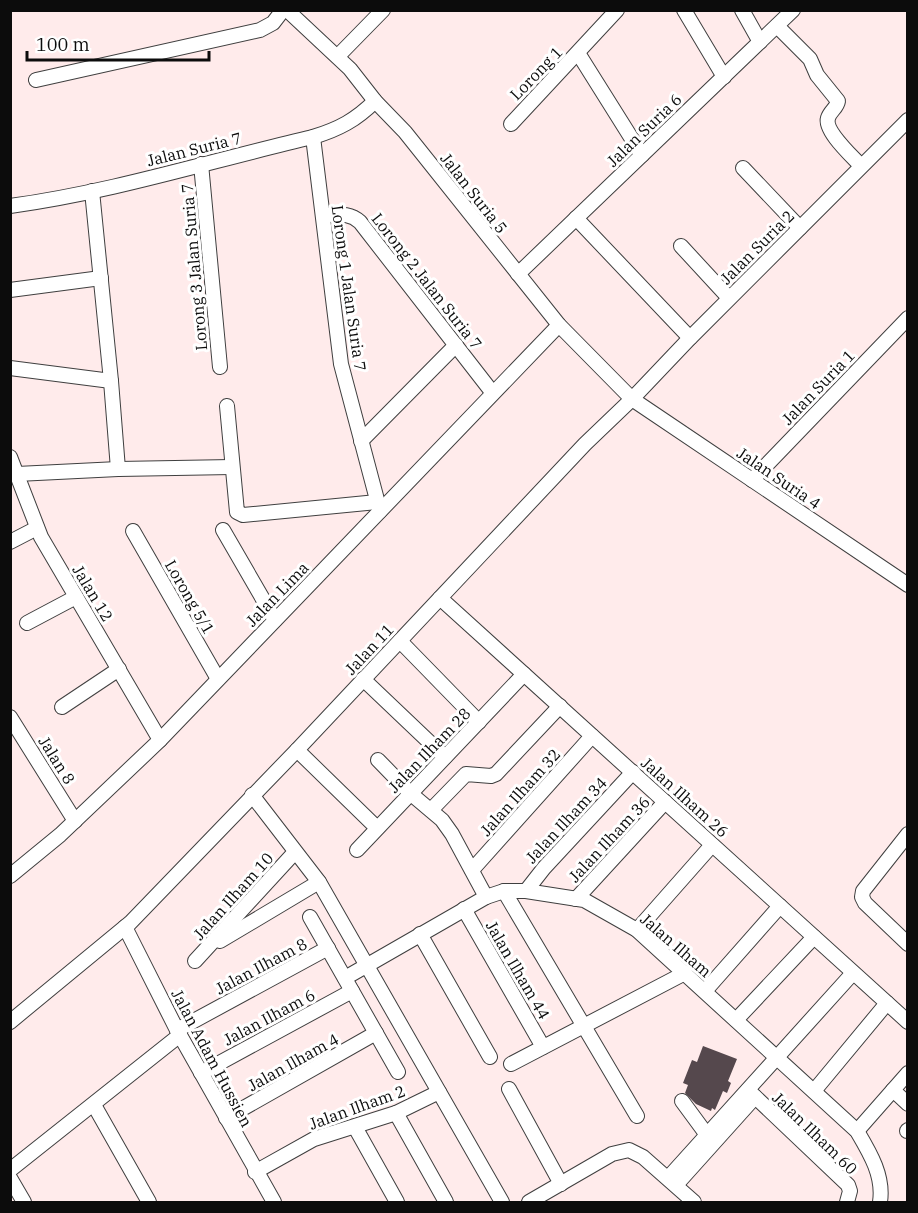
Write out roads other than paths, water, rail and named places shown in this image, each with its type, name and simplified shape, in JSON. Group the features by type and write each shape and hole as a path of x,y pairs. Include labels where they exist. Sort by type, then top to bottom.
{"street":[{"name":"Jalan Suria 5","path":"285,10 338,56 375,101 405,132 559,325 632,399"},
{"path":"36,80 260,30 273,23 285,10"},
{"path":"338,56 383,10"},
{"path":"578,54 617,10"},
{"path":"684,10 724,77"},
{"path":"742,10 760,42"},
{"name":"Jalan Suria 6","path":"518,274 793,10"},
{"path":"777,26 810,58 817,75 835,95 838,101 828,117 828,125 831,133 861,166"},
{"name":"Lorong 1","path":"511,124 578,54 642,155"},
{"name":"Jalan Suria 7","path":"10,206 92,191 334,131 351,123 375,101"},
{"name":"Jalan Suria 2","path":"632,399 729,298 908,120"},
{"name":"Lorong 1 Jalan Suria 7","path":"313,137 341,364 379,507"},
{"name":"Lorong 3 Jalan Suria 7","path":"201,164 220,367"},
{"path":"743,168 800,228"},
{"path":"92,191 118,469"},
{"name":"Lorong 2 Jalan Suria 7","path":"323,215 354,216 492,392"},
{"path":"576,218 690,338"},
{"path":"681,246 729,298"},
{"path":"10,290 101,278"},
{"name":"Jalan Suria 1","path":"752,480 908,318"},
{"name":"Jalan Lima","path":"10,876 75,821 160,740 379,507 559,325"},
{"path":"361,441 456,345"},
{"path":"10,368 111,381"},
{"name":"Jalan Suria 4","path":"632,399 908,585"},
{"name":"Jalan 11","path":"10,1022 127,925 297,750 585,444 632,399"},
{"path":"227,406 237,512 243,515 379,507"},
{"name":"Jalan 12","path":"10,457 37,528 160,740"},
{"path":"17,474 118,469 232,468"},
{"path":"10,542 37,528"},
{"path":"223,530 275,620"},
{"name":"Lorong 5/1","path":"134,531 218,679"},
{"path":"27,623 76,597"},
{"name":"Jalan Ilham 26","path":"440,598 908,1022"},
{"path":"400,640 479,722"},
{"path":"62,707 119,669"},
{"name":"Jalan Ilham 28","path":"357,850 524,674"},
{"path":"363,679 445,757"},
{"path":"431,810 466,774 491,776 496,774 560,706"},
{"name":"Jalan 8","path":"10,717 75,821"},
{"name":"Jalan Ilham 32","path":"472,870 592,736"},
{"path":"297,750 377,828"},
{"path":"378,760 410,793 431,810 452,834 486,897"},
{"name":"Jalan Ilham 34","path":"526,891 544,868 633,772"},
{"path":"252,795 319,882 502,1203"},
{"name":"Jalan Ilham 36","path":"576,899 665,802"},
{"path":"908,834 863,891 862,897 865,903 908,944"},
{"path":"637,930 712,844"},
{"name":"Jalan Ilham 10","path":"195,961 295,852"},
{"path":"208,948 319,882"},
{"path":"504,891 637,1116"},
{"name":"Jalan Ilham","path":"367,965 486,897 504,891 526,891 584,900 637,930 857,1131 874,1161 882,1189 880,1203"},
{"path":"705,991 780,906"},
{"name":"Jalan Ilham 44","path":"464,909 543,1047"},
{"path":"310,917 398,1072"},
{"name":"Jalan Adam Hussien","path":"127,925 178,1033 274,1203"},
{"path":"420,934 490,1057"},
{"path":"736,1020 814,937"},
{"name":"Jalan Ilham 8","path":"10,1170 94,1105 178,1033 328,948"},
{"name":"Jalan Ilham 6","path":"201,1073 349,985 367,965"},
{"path":"512,1064 685,973"},
{"path":"672,1182 751,1094 777,1057 854,973"},
{"path":"814,1091 886,1003"},
{"name":"Jalan Ilham 4","path":"226,1118 376,1033"},
{"path":"857,1131 908,1072"},
{"path":"509,1089 561,1184"},
{"path":"893,1089 908,1104"},
{"name":"Jalan Ilham 2","path":"255,1172 314,1139 396,1113 438,1092"},
{"path":"672,1182 707,1135 751,1094"},
{"name":"Jalan Ilham 60","path":"751,1094 848,1185 850,1191 847,1203"},
{"path":"682,1101 707,1135"},
{"path":"94,1105 148,1203"},
{"path":"396,1113 446,1203"},
{"path":"355,1127 397,1203"},
{"path":"530,1203 612,1154 629,1150 643,1157 694,1203"},
{"path":"10,1178 24,1203"}]}
